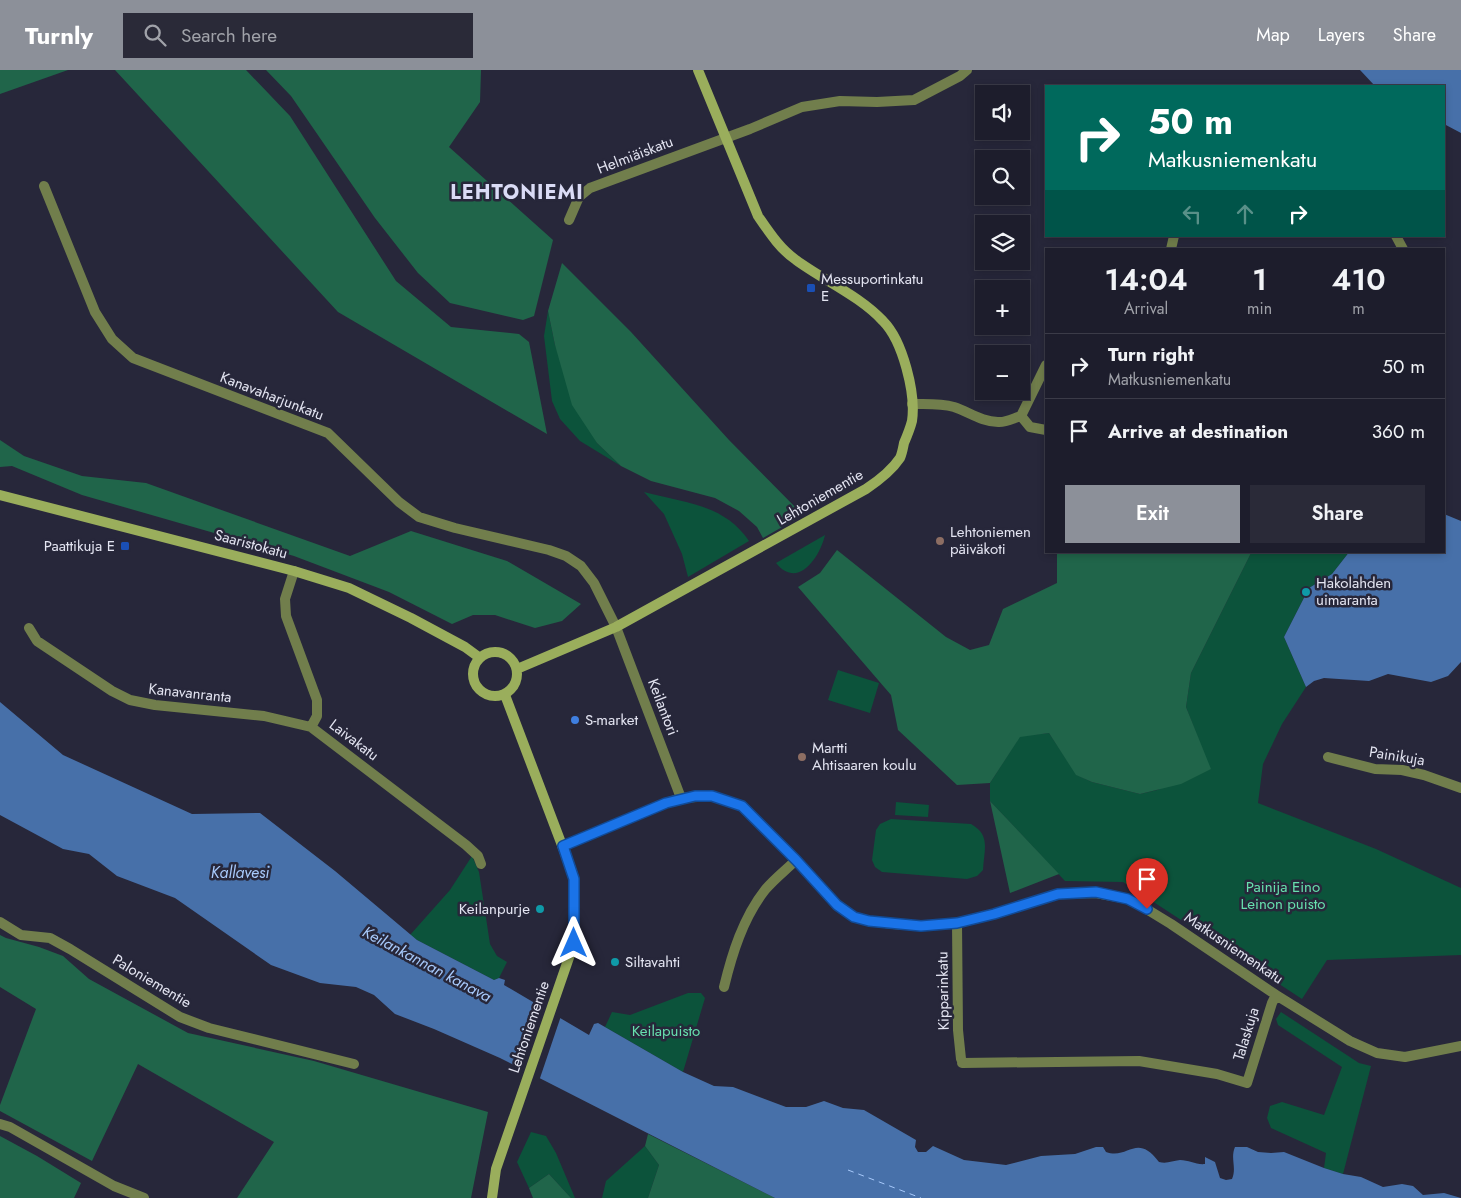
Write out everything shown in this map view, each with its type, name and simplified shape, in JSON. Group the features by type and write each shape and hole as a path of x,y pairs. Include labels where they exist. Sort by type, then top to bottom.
{"main road":[{"name":"Lehtoniementie","path":"518,669 616,627 840,504 879,480 900,458 912,421 912,404 907,369 901,350 892,332 885,322 870,308 794,259 772,236 758,216 698,70"},
{"name":"Saaristokatu","path":"0,495 294,571 349,588 411,618 465,647 480,658"},
{"path":"499,652 511,658 518,669 514,687 505,695 492,697 476,687 474,668 480,658 486,654 499,652"},
{"name":"Lehtoniementie","path":"492,1198 496,1169 574,943 574,879 505,695"}],"street":[{"name":"Helmiäiskatu","path":"569,220 579,197 590,188 802,108 840,101 914,100 960,76 967,70"},
{"name":"Kanavaharjunkatu","path":"44,186 95,312 112,339 133,358 328,433 399,502 419,517 566,556 581,566 594,582 616,627"},
{"path":"912,404 937,404 955,408 975,417 999,422 1021,416 1045,367"},
{"path":"1021,416 1030,427 1045,430"},
{"name":"Laivakatu","path":"294,571 285,599 286,616 317,700 317,716 311,727 466,845 478,856 481,864"},
{"name":"Keilantori","path":"616,627 680,798"},
{"name":"Kanavanranta","path":"29,628 37,641 112,691 130,700 155,705 264,716 311,727"},
{"name":"Painikuja","path":"1328,757 1375,769 1402,770 1424,775 1461,788"},
{"name":"Matkusniemenkatu","path":"563,846 680,798 712,796 742,806 796,860 837,905 854,917 869,921 921,926 957,923 994,914 1058,894 1096,892 1128,899 1171,924 1276,995 1350,1041 1377,1053 1405,1057 1461,1046"},
{"path":"724,987 731,958 751,912 766,890 796,860"},
{"name":"Paloniementie","path":"0,922 21,935 50,938 180,1018 209,1028 314,1052 354,1064"},
{"name":"Kipparinkatu","path":"957,923 958,1030 962,1061 1139,1061 1217,1074 1247,1083"},
{"name":"Talaskuja","path":"1247,1083 1276,995"},
{"path":"0,1124 114,1186 144,1198"}],"green space":[{"path":"0,70 68,70 0,94"},
{"path":"115,70 246,70 290,116 396,281 451,327 519,334 529,342 547,434 338,312"},
{"path":"266,70 481,70 480,102 449,147 553,240 534,316 523,320 450,303 418,273 375,218 291,96"},
{"path":"562,263 631,332 729,440 803,515 763,538 757,527 739,511 715,498 651,481 621,466 597,443 572,405 555,345 548,311"},
{"path":"548,311 555,345 597,443 621,466 580,441 560,419 552,401 544,336"},
{"path":"0,440 24,456 82,476 146,483 350,556 411,531 507,561 581,604 562,621 535,628 495,615 473,615 452,624 389,592 294,556 82,495 12,466 0,467"},
{"path":"644,492 716,512 728,519 749,541 688,577 682,554 664,514"},
{"path":"825,535 813,561 800,572 792,573 784,570 776,563"},
{"path":"837,550 946,637 970,650 989,645 1003,609 1057,583 1057,553 1251,553 1191,673 1186,707 1211,769 1181,784 1140,794 1092,782 1076,775 1049,733 1020,737 990,783 957,785 898,730 891,695 798,587 820,573"},
{"name":"Painija Eino Leinon puisto","path":"1251,553 1348,553 1332,574 1309,588 1284,637 1306,687 1282,724 1263,764 1258,803 1376,849 1461,888 1461,955 1327,960 1302,999 1123,882 1065,881 990,801 990,783 1020,736 1049,733 1077,775 1092,782 1140,794 1157,790 1210,769 1186,707 1191,673"},
{"path":"838,670 879,683 870,713 828,700"},
{"path":"990,801 1059,874 1010,893"},
{"path":"896,802 929,805 928,817 895,815"},
{"path":"891,819 971,824 977,828 984,838 983,870 977,876 967,879 882,872 875,867 872,860 876,830 880,824"},
{"path":"472,856 479,872 490,944 497,956 507,962 499,978 494,980 410,935 450,890"},
{"path":"0,935 63,956 89,979 188,1033 314,1061 488,1112 471,1198 237,1198 274,1142 138,1064 92,1161 0,1111 0,1105 36,1009 0,987"},
{"name":"Keilapuisto","path":"688,993 701,993 705,998 683,1072 605,1027 612,1012 630,1015"},
{"path":"1281,1012 1359,1063 1371,1066 1343,1174 1324,1168 1326,1153 1271,1128 1267,1118 1270,1106 1282,1102 1324,1115 1342,1067 1278,1025 1276,1019"},
{"path":"531,1132 546,1136 556,1153 575,1198 571,1198 549,1174 529,1188 517,1162"},
{"path":"648,1134 775,1198 648,1198 659,1165 645,1146"},
{"path":"0,1136 81,1183 74,1198 0,1198"},
{"path":"645,1146 659,1165 648,1198 602,1198 606,1181"},
{"path":"549,1174 571,1198 533,1198 529,1188"}],"water":[{"path":"1360,70 1461,70 1461,133 1445,125 1445,85 1374,85"},
{"path":"1445,514 1461,521 1461,662 1448,676 1431,682 1388,674 1369,681 1324,678 1314,681 1306,687 1284,637 1309,588 1332,574 1348,553 1445,553"},
{"name":"Kallavesi","path":"0,702 63,755 192,814 260,813 335,871 417,940 494,980 499,978 505,980 504,985 589,1035 594,1024 598,1023 683,1072 714,1086 733,1087 786,1107 806,1107 824,1101 843,1108 864,1110 916,1140 915,1147 918,1152 926,1152 933,1146 964,1160 1006,1165 1041,1156 1075,1154 1096,1147 1103,1147 1106,1152 1114,1153 1138,1148 1151,1153 1162,1163 1180,1160 1205,1164 1205,1157 1215,1162 1220,1178 1226,1180 1232,1179 1235,1147 1247,1147 1258,1152 1284,1152 1324,1168 1361,1177 1383,1187 1402,1184 1413,1186 1423,1195 1444,1193 1461,1198 775,1198 500,1058 395,1014 374,995 356,987 320,983 271,965 175,898 117,876 89,854 63,849 0,815"}],"pier":[{"path":"537,1001 561,1016 539,1081 514,1068"}],"ferry route":[{"path":"848,1170 921,1198"}],"place":[{"name":"Messuportinkatu E","path":"811,288"},
{"name":"Lehtoniemen päiväkoti","path":"940,541"},
{"name":"Paattikuja E","path":"125,546"},
{"name":"Hakolahden uimaranta","path":"1306,592"},
{"name":"S-market","path":"575,720"},
{"name":"Martti Ahtisaaren koulu","path":"802,757"},
{"name":"Keilanpurje","path":"540,909"},
{"name":"Siltavahti","path":"615,962"}],"district":[{"name":"LEHTONIEMI","path":"517,192"}],"route":[{"path":"574,943 574,879 563,846 666,803 680,798 695,796 712,796 729,800 742,806 796,860 837,905 854,917 869,921 921,926 957,923 994,914 1058,894 1096,892 1128,899 1147,909"}],"water label":[{"name":"Keilankannan kanava","path":"427,964"}]}
